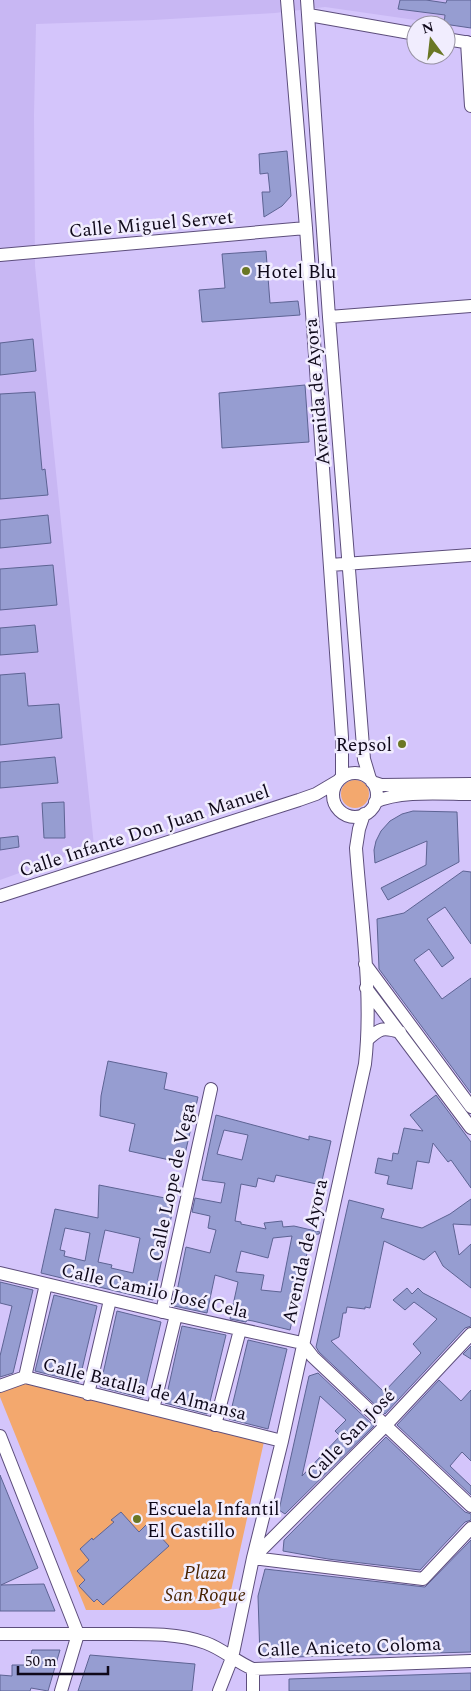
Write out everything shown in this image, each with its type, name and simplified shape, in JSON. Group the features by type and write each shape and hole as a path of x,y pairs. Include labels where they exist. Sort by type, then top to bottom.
{"street":[{"name":"Avenida de Ayora","path":"287,0 306,228 342,737 340,779"},
{"name":"Avenida de Ayora","path":"307,0 329,317 364,759 371,781"},
{"path":"308,15 406,32"},
{"path":"456,41 469,43 471,106"},
{"name":"Calle Miguel Servet","path":"0,255 306,228"},
{"path":"311,303 328,302"},
{"path":"329,317 471,306"},
{"path":"314,338 331,336"},
{"path":"330,565 471,555"},
{"path":"371,781 376,794 375,802 370,810 364,814 351,816 337,807 333,791 340,779 352,773 358,773 381,785 471,784"},
{"name":"Calle Infante Don Juan Manuel","path":"0,896 299,800 316,794 340,779"},
{"path":"375,802 386,797 399,795 471,794"},
{"name":"Calle Infante Don Juan Manuel","path":"299,800 315,799 337,807"},
{"name":"Avenida de Ayora","path":"337,807 348,824 356,848"},
{"name":"Avenida de Ayora","path":"219,1691 232,1658 360,1087 367,1040 365,964 356,848 364,814"},
{"path":"365,964 471,1107"},
{"path":"366,988 471,1128"},
{"path":"367,1040 383,1029 400,1032"},
{"name":"Calle Lope de Vega","path":"162,1312 211,1089"},
{"name":"Calle Camilo José Cela","path":"0,1273 302,1343"},
{"path":"25,1377 46,1284"},
{"path":"88,1394 110,1300"},
{"path":"153,1409 176,1315"},
{"path":"215,1425 240,1330"},
{"name":"Calle San José","path":"253,1558 385,1426 471,1334"},
{"path":"302,1343 313,1357 471,1506"},
{"name":"Calle Batalla de Almansa","path":"0,1386 25,1377 282,1441"},
{"path":"0,1436 78,1634 61,1691"},
{"path":"253,1558 423,1579 471,1528"},
{"name":"Calle Aniceto Coloma","path":"0,1634 140,1634 175,1637 206,1643 253,1669 471,1661"},
{"path":"253,1669 253,1691"}],"shaded area":[{"path":"0,0 471,0 471,28 456,26 456,15 406,15 406,19 325,7 275,13 36,24 34,115 35,266 94,846 0,880"}],"green space":[{"path":"355,780 365,784 369,794 365,804 355,808 345,804 341,794 345,784"},
{"name":"Plaza San Roque","path":"25,1377 265,1437 229,1600 221,1608 209,1610 86,1610 0,1397 0,1386"}],"building":[{"path":"400,0 426,0 446,3 447,0 471,0 471,28 456,26 456,15 398,9"},
{"path":"287,151 291,196 282,206 264,217 262,192 270,192 268,173 260,174 259,154"},
{"name":"Hotel Blu","path":"266,251 270,303 298,301 300,315 202,322 199,290 225,288 222,254"},
{"path":"33,339 36,371 0,375 0,343"},
{"path":"305,385 309,442 222,448 219,393"},
{"path":"35,392 42,470 45,469 48,495 0,499 0,394"},
{"path":"48,515 51,543 0,548 0,520"},
{"path":"53,565 57,605 0,610 0,569"},
{"path":"35,625 38,652 0,655 0,628"},
{"path":"25,673 28,706 59,704 62,738 0,745 0,675"},
{"path":"55,757 58,783 0,788 0,762"},
{"path":"64,802 65,838 44,838 42,803"},
{"path":"413,811 457,812 459,862 388,900 381,888 426,865 427,841 375,863 374,850 376,841 381,831 390,821 402,814"},
{"path":"18,836 19,847 0,850 0,838"},
{"path":"463,871 471,872 471,944 445,907 427,919 454,958 442,967 429,949 414,960 442,999 471,978 471,1093 379,969 377,919 404,913"},
{"path":"108,1061 167,1073 164,1089 198,1097 183,1163 129,1151 135,1124 100,1116 101,1096"},
{"path":"436,1095 471,1142 471,1188 451,1160 448,1162 433,1143 429,1163 417,1161 412,1189 387,1184 389,1176 375,1173 378,1158 392,1161 393,1153 398,1154 404,1128 423,1131 410,1115"},
{"path":"216,1115 309,1140 309,1136 331,1141 321,1185 276,1175 274,1182 258,1178 256,1187 241,1184 235,1221 266,1229 264,1223 282,1221 283,1227 294,1226 320,1232 319,1234 311,1235 290,1330 253,1321 247,1320 246,1322 230,1319 238,1282 215,1275 207,1313 174,1306 186,1247 210,1253 216,1230 208,1228 210,1216 192,1212 195,1198 221,1203 225,1183 202,1180","holes":["224,1130 248,1135 242,1160 217,1154","292,1236 281,1292 261,1290 264,1275 236,1272 241,1251 268,1258 273,1238"]},
{"path":"99,1185 175,1200 153,1300 41,1273 55,1209 98,1218","holes":["65,1228 90,1233 85,1261 64,1256 65,1251 60,1250","105,1230 140,1238 133,1273 111,1268 112,1265 98,1262"]},
{"path":"471,1199 471,1225 453,1224 459,1255 471,1244 471,1288 443,1266 435,1251 424,1260 384,1241 370,1308 347,1307 346,1313 343,1313 339,1337 331,1341 384,1392 421,1353 413,1344 437,1319 414,1302 405,1310 393,1300 407,1288 412,1294 418,1288 423,1293 471,1318 471,1326 465,1328 385,1414 316,1347 349,1200 384,1209 381,1218 422,1228 450,1214"},
{"path":"0,1282 33,1290 13,1373 0,1377 0,1356 12,1306 0,1303"},
{"path":"54,1295 97,1306 79,1382 35,1371"},
{"path":"117,1311 161,1322 143,1398 100,1387"},
{"path":"182,1326 226,1335 207,1414 165,1403"},
{"path":"248,1340 287,1349 268,1429 229,1419"},
{"path":"471,1346 471,1359 463,1354"},
{"path":"318,1373 374,1426 285,1514 279,1510 309,1376","holes":["320,1396 346,1420 335,1431 340,1436 302,1476"]},
{"path":"439,1380 461,1401 471,1390 471,1461 462,1452 450,1466 471,1486 471,1495 397,1425"},
{"path":"386,1437 465,1512 471,1514 471,1520 465,1522 420,1570 328,1559 283,1551 284,1540"},
{"path":"0,1475 38,1568 1,1585 44,1584 55,1611 0,1611"},
{"path":"121,1512 139,1532 148,1523 169,1546 103,1605 97,1599 94,1602 79,1586 85,1580 77,1571 89,1560 80,1549 114,1522 111,1520"},
{"path":"471,1540 471,1652 260,1658 258,1596 265,1569 425,1587"},
{"path":"32,1650 60,1650 48,1691 31,1688 30,1691 0,1691 0,1675 12,1676 12,1665 28,1665"},
{"path":"90,1655 195,1664 192,1691 78,1691"},
{"path":"471,1673 471,1691 289,1691 289,1679"}],"place":[{"name":"Hotel Blu","path":"246,271"},
{"name":"Repsol","path":"402,744"},
{"name":"Escuela Infantil El Castillo","path":"137,1519"}]}
